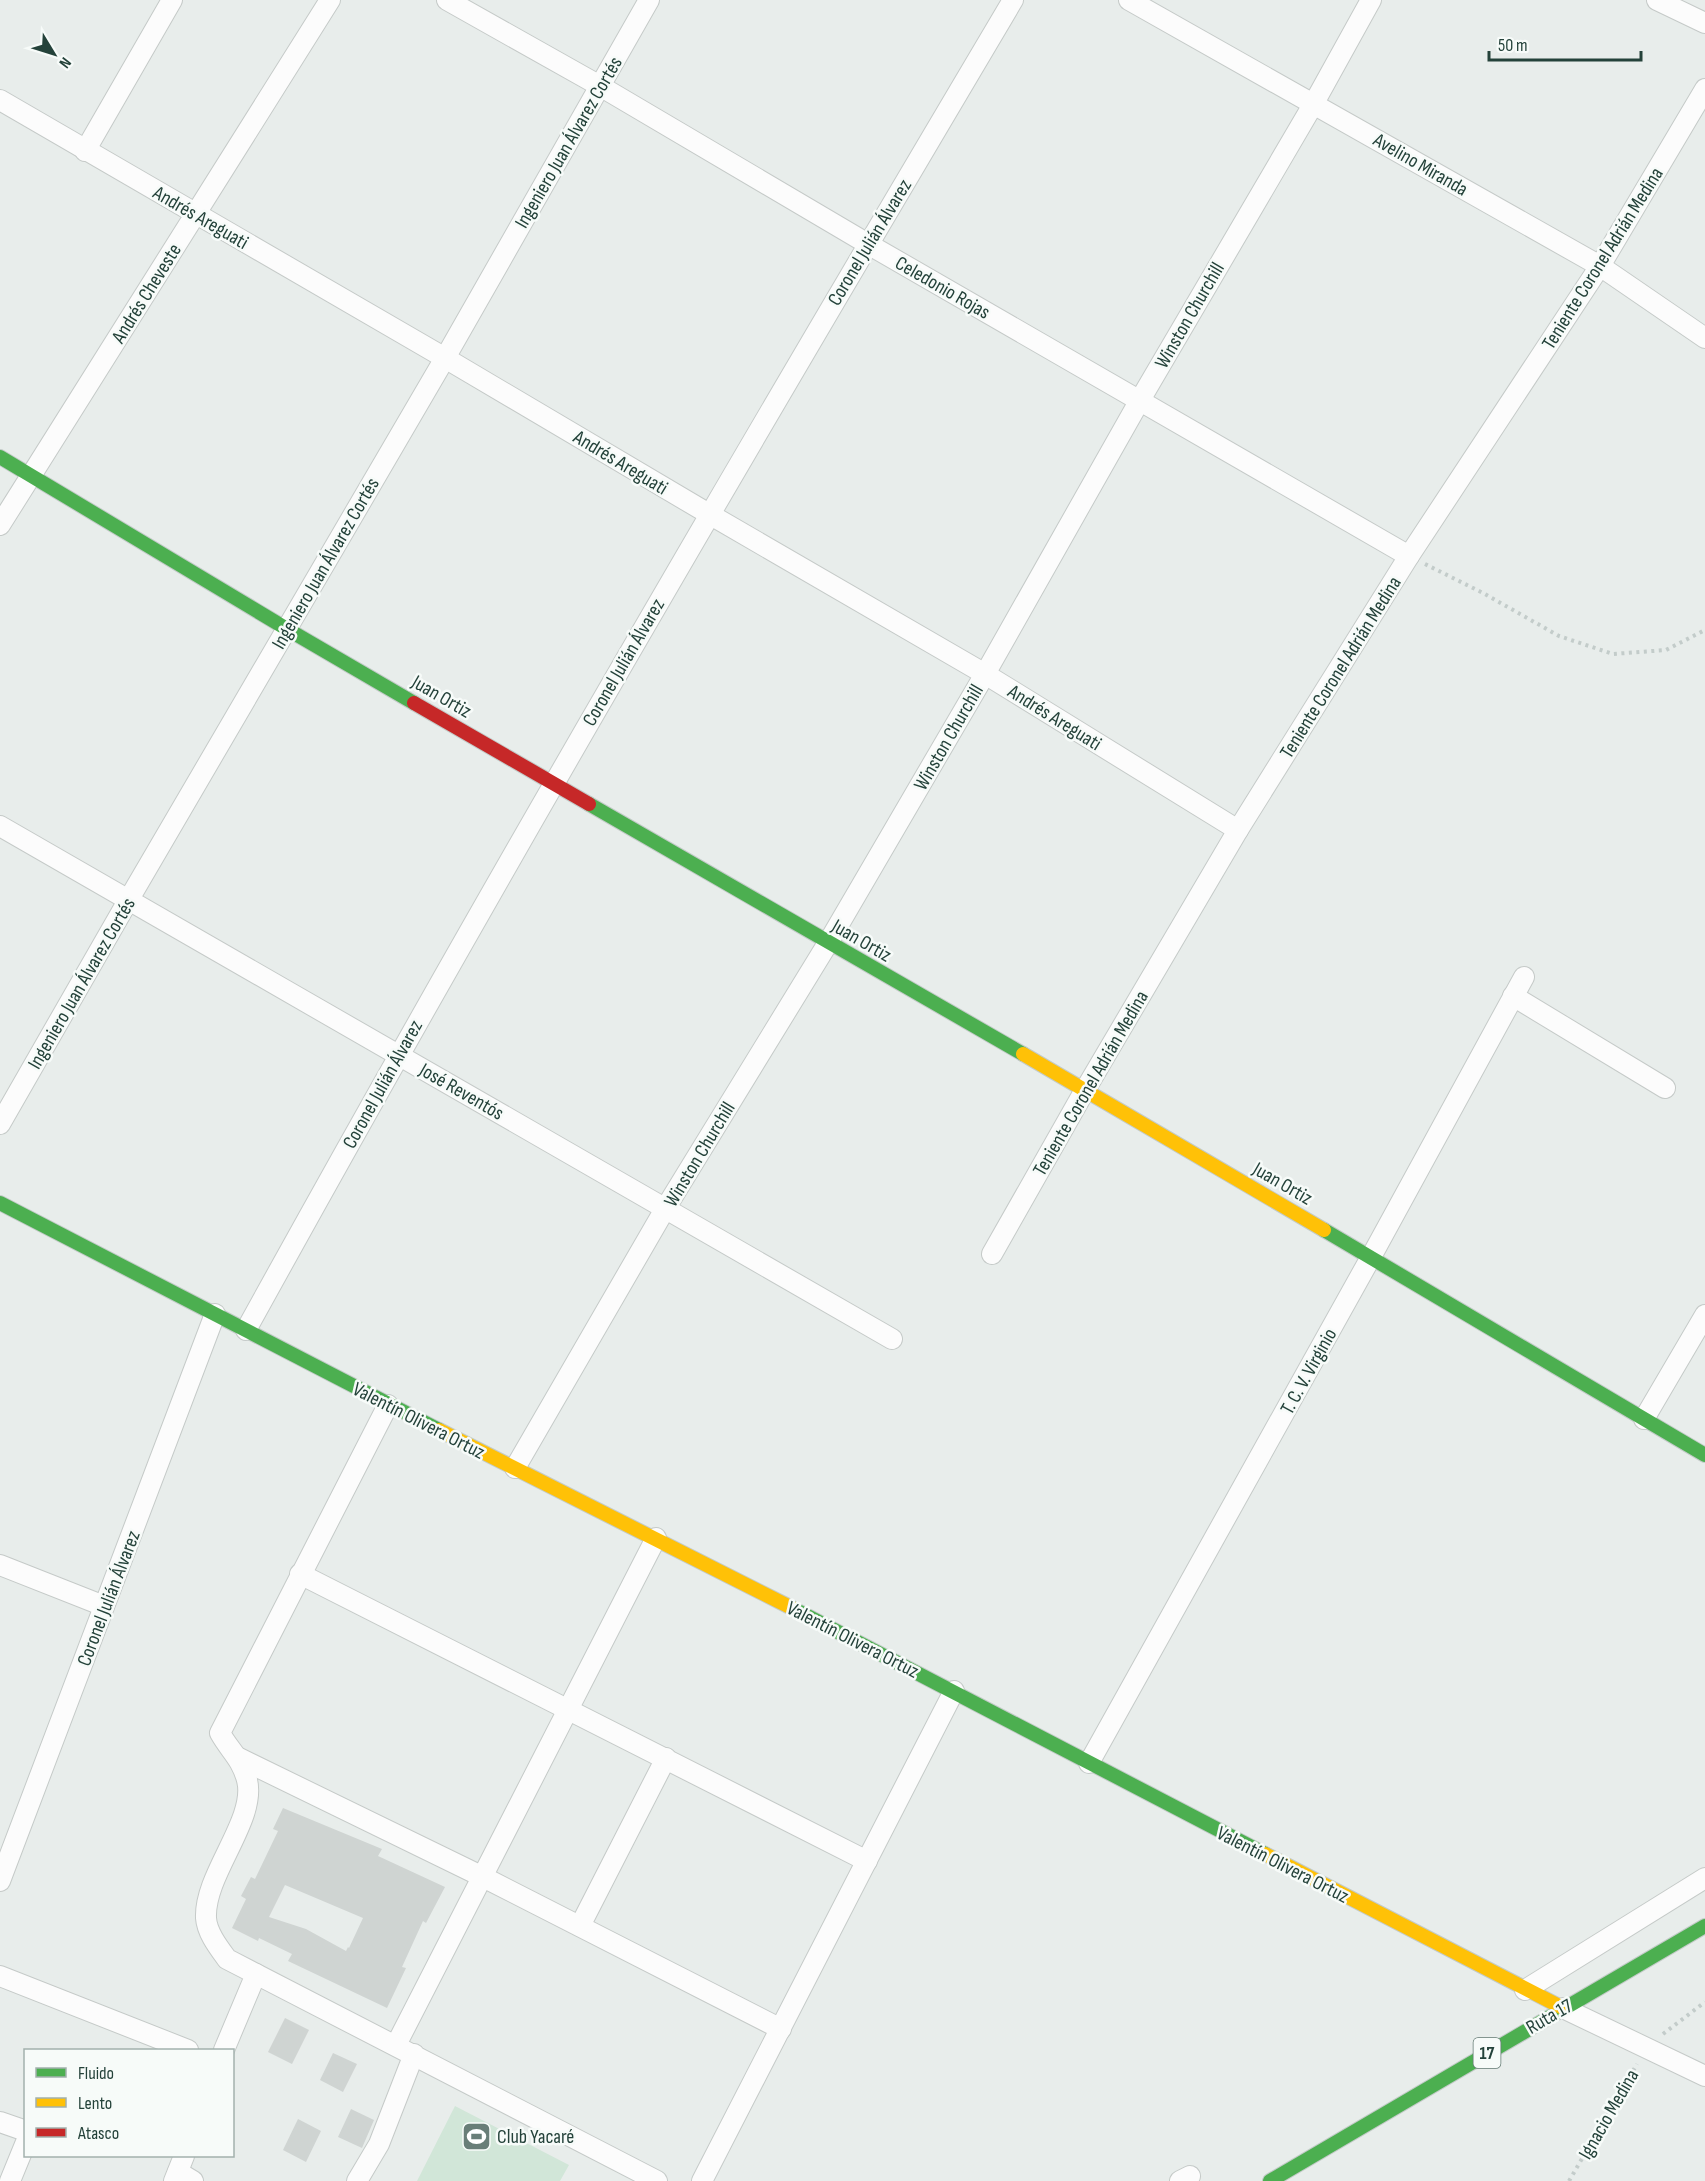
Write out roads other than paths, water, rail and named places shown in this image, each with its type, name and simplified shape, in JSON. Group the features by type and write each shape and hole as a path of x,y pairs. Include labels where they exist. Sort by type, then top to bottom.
{"main road":[{"name":"Juan Ortiz","path":"0,457 286,628 1371,1257 1705,1455"},
{"name":"Valentín Olivera Ortuz","path":"0,1203 388,1404 954,1691 1563,2008"},
{"name":"Ruta 17","path":"1270,2181 1705,1926"}],"street":[{"path":"85,151 172,0"},
{"name":"Andrés Cheveste","path":"0,525 330,0"},
{"name":"Celedonio Rojas","path":"447,0 600,86 868,244 1409,556"},
{"name":"Ingeniero Juan Álvarez Cortés","path":"0,1124 286,628 445,358 649,0"},
{"name":"Coronel Julián Álvarez","path":"246,1330 398,1054 553,783 1013,0"},
{"name":"Avelino Miranda","path":"1129,0 1600,266 1705,338"},
{"name":"Winston Churchill","path":"515,1468 666,1209 828,943 985,674 1371,0"},
{"path":"1657,0 1705,23"},
{"name":"Teniente Coronel Adrián Medina","path":"992,1254 1084,1090 1238,830 1409,556 1600,266 1705,89"},
{"name":"Andrés Areguati","path":"0,100 985,674 1238,830"},
{"name":"José Reventós","path":"0,826 892,1339"},
{"name":"T. C. V. Virginio","path":"1089,1763 1524,977"},
{"path":"1513,996 1665,1088"},
{"name":"Coronel Julián Álvarez","path":"0,1881 215,1314"},
{"path":"1644,1419 1705,1315"},
{"path":"388,1404 220,1733 239,1758 248,1782 246,1808 209,1893 206,1920 214,1940 227,1959 657,2181"},
{"path":"396,2045 656,1538"},
{"path":"0,1565 105,1605"},
{"path":"300,1574 867,1861"},
{"path":"702,2181 954,1691"},
{"path":"239,1758 483,1876 781,2029"},
{"path":"580,1926 666,1758"},
{"name":"Ruta 17","path":"1525,1990 1705,1878"},
{"path":"224,2049 256,1974"},
{"path":"0,1976 185,2049"},
{"name":"Valentín Olivera Ortuz","path":"1563,2008 1705,2076"},
{"path":"357,2181 379,2144 414,2054"},
{"path":"0,2122 24,2131"},
{"path":"10,2181 24,2147"}],"place":[{"name":"Club Yacaré","path":"476,2136"}]}
